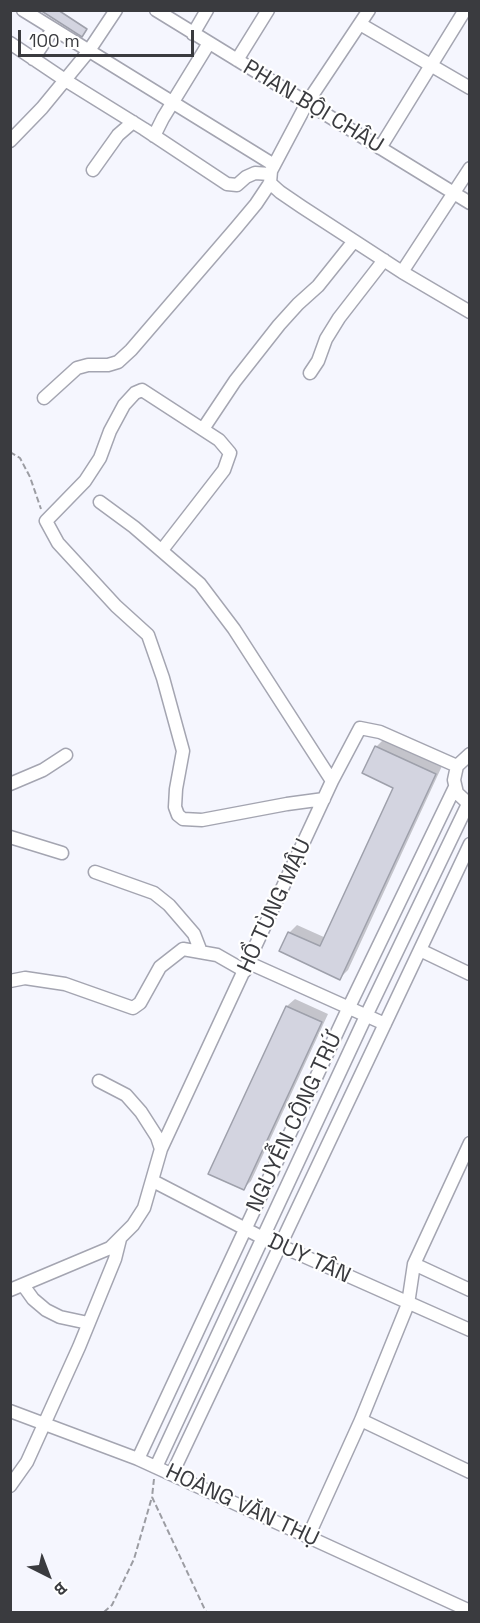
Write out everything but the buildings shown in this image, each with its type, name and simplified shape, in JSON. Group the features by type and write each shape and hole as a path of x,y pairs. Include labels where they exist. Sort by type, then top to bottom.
{"street":[{"path":"23,10 173,103 272,174 280,192 402,272 470,312"},
{"path":"10,141 88,52 116,10"},
{"name":"PHAN BỘI CHÂU","path":"156,10 470,203"},
{"path":"193,34 207,10"},
{"path":"237,60 268,10"},
{"path":"380,148 465,10"},
{"path":"44,398 77,368 118,362 131,350 236,228 256,204 307,103 367,11"},
{"path":"360,24 470,88"},
{"path":"33,59 53,29"},
{"path":"10,43 227,184 237,185 255,173 272,174"},
{"path":"154,136 209,43"},
{"path":"93,170 118,135 133,122"},
{"path":"402,272 470,168"},
{"path":"203,429 235,381 279,325 318,286 354,241"},
{"path":"310,373 339,318 384,260"},
{"path":"162,550 224,470 230,453 219,440 142,390 135,393 124,405 110,431 100,458 85,481 46,521 58,543 116,606 148,635 163,678 183,751 176,789 175,807 178,815 183,819 202,820 324,799"},
{"path":"100,502 162,550 200,584 217,604 332,781"},
{"name":"HỒ TÙNG MẬU","path":"120,1239 144,1208 161,1149 332,781 360,728 380,732 457,766"},
{"path":"457,766 470,754"},
{"path":"10,784 44,770 66,755"},
{"name":"NGUYỄN CÔNG TRỨ","path":"138,1460 454,787 457,766"},
{"path":"454,787 461,799 469,805"},
{"name":"NGUYỄN CÔNG TRỨ","path":"156,1467 366,1016 469,805"},
{"path":"10,837 62,853"},
{"name":"NGUYỄN CÔNG TRỨ","path":"172,1474 470,844"},
{"path":"95,872 154,892 190,928 201,952"},
{"path":"10,981 25,978 65,984 133,1008 140,1003 160,968 183,949 217,955 385,1024"},
{"path":"420,950 470,974"},
{"path":"99,1082 126,1095 141,1112 161,1149"},
{"path":"309,1537 361,1420 408,1304 414,1264 470,1143"},
{"name":"DUY TÂN","path":"153,1181 279,1245 470,1330"},
{"path":"10,1290 110,1248 120,1239"},
{"path":"10,1486 27,1462 45,1424 115,1259 120,1239"},
{"path":"414,1264 470,1290"},
{"path":"23,1285 33,1299 46,1310 60,1317 88,1323"},
{"name":"HOÀNG VĂN THỤ","path":"10,1411 156,1467 470,1611"},
{"path":"361,1420 470,1472"}],"path":[{"path":"10,452 20,458 30,477 46,521"},
{"path":"104,1612 112,1605 134,1559 152,1497 156,1467"},
{"path":"152,1497 206,1612"}]}
